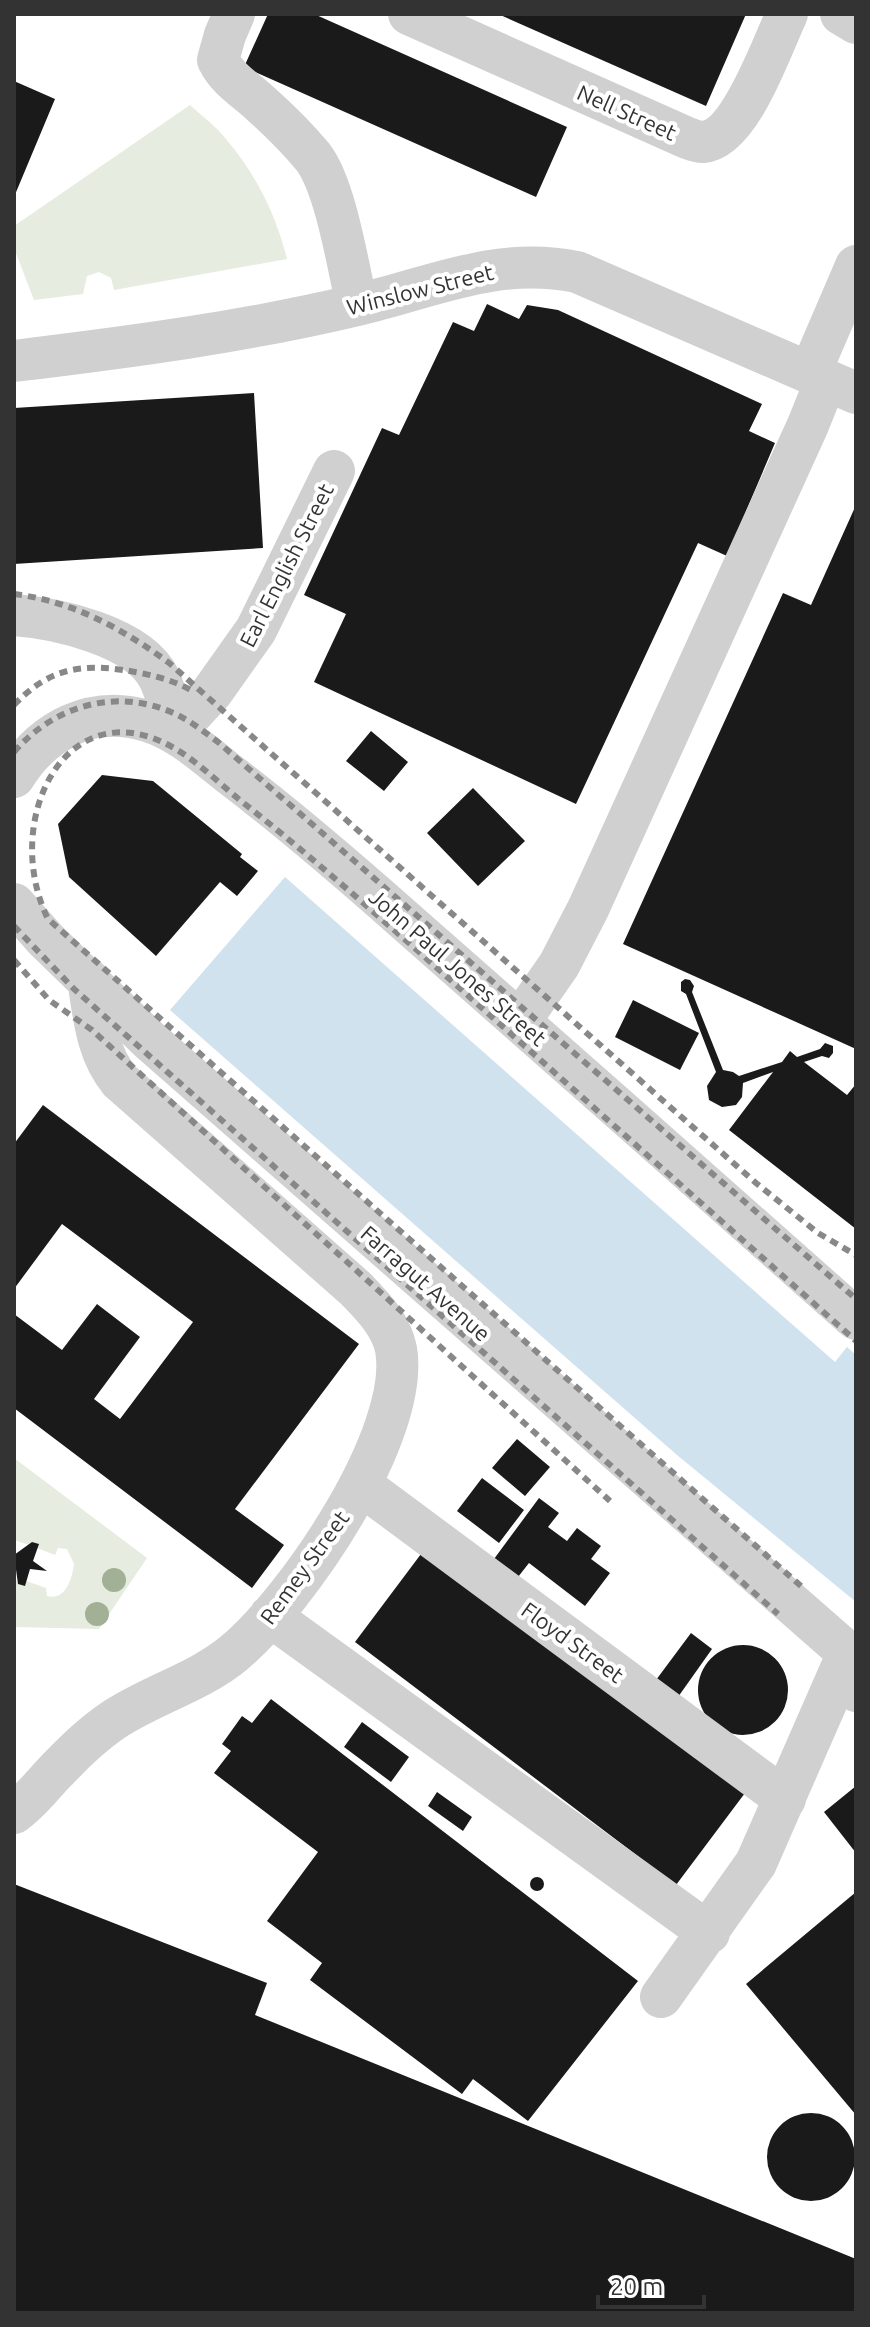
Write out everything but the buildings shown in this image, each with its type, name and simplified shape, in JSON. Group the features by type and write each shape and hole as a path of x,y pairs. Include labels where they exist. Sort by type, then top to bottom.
{"street":[{"path":"234,14 218,60 231,79 261,103 314,159 328,189 357,305"},
{"name":"Nell Street","path":"409,14 672,132 704,142 726,130 739,117 787,14"},
{"path":"841,14 856,23"},
{"name":"Winslow Street","path":"14,361 158,343 357,305 465,274 547,266 577,272 831,382"},
{"path":"520,1021 559,965 588,909 831,382 856,266"},
{"name":"Earl English Street","path":"175,732 212,692 256,630 334,471"},
{"path":"14,615 49,619 97,632 143,659 158,677 175,732"},
{"name":"John Paul Jones Street","path":"21,767 59,730 92,717 132,717 175,732 297,826 856,1319"},
{"name":"Farragut Avenue","path":"14,904 46,940 149,1040 852,1672"},
{"name":"Remey Street","path":"14,1813 59,1767 110,1722 207,1672 241,1647 270,1616 306,1571 361,1485 385,1423 396,1369 396,1348 383,1318 356,1289 120,1081 106,1065 88,979"},
{"name":"Floyd Street","path":"361,1485 785,1799"},
{"path":"270,1616 709,1933"},
{"path":"661,1997 756,1863 785,1799 852,1672"}],"shaded area":[{"path":"190,105 222,134 247,166 271,211 287,259 114,290 111,278 99,272 87,276 83,294 34,300 14,248 14,226"},
{"path":"14,1458 147,1558 99,1629 14,1627 14,1577 19,1584 25,1586 26,1581 46,1588 47,1596 53,1597 66,1588 74,1564 67,1549 58,1548 55,1555 37,1548 38,1544 32,1542 29,1545 14,1540"}],"water":[{"path":"285,877 835,1362 847,1347 856,1355 856,1602 677,1455 170,1010"}],"railway":[{"path":"14,594 56,603 95,618 168,662 756,1183 818,1233 856,1255"},
{"path":"14,705 43,681 57,674 88,668 141,673 194,692"},
{"path":"14,752 47,723 66,713 107,702 150,705 189,722 218,742 856,1299"},
{"path":"801,1586 48,919 35,881 32,842 38,805 52,774 74,749 102,735 136,734 183,754 374,913 856,1341"},
{"path":"14,926 74,989 778,1614"},
{"path":"14,960 49,1000 92,1030 610,1501"}]}
